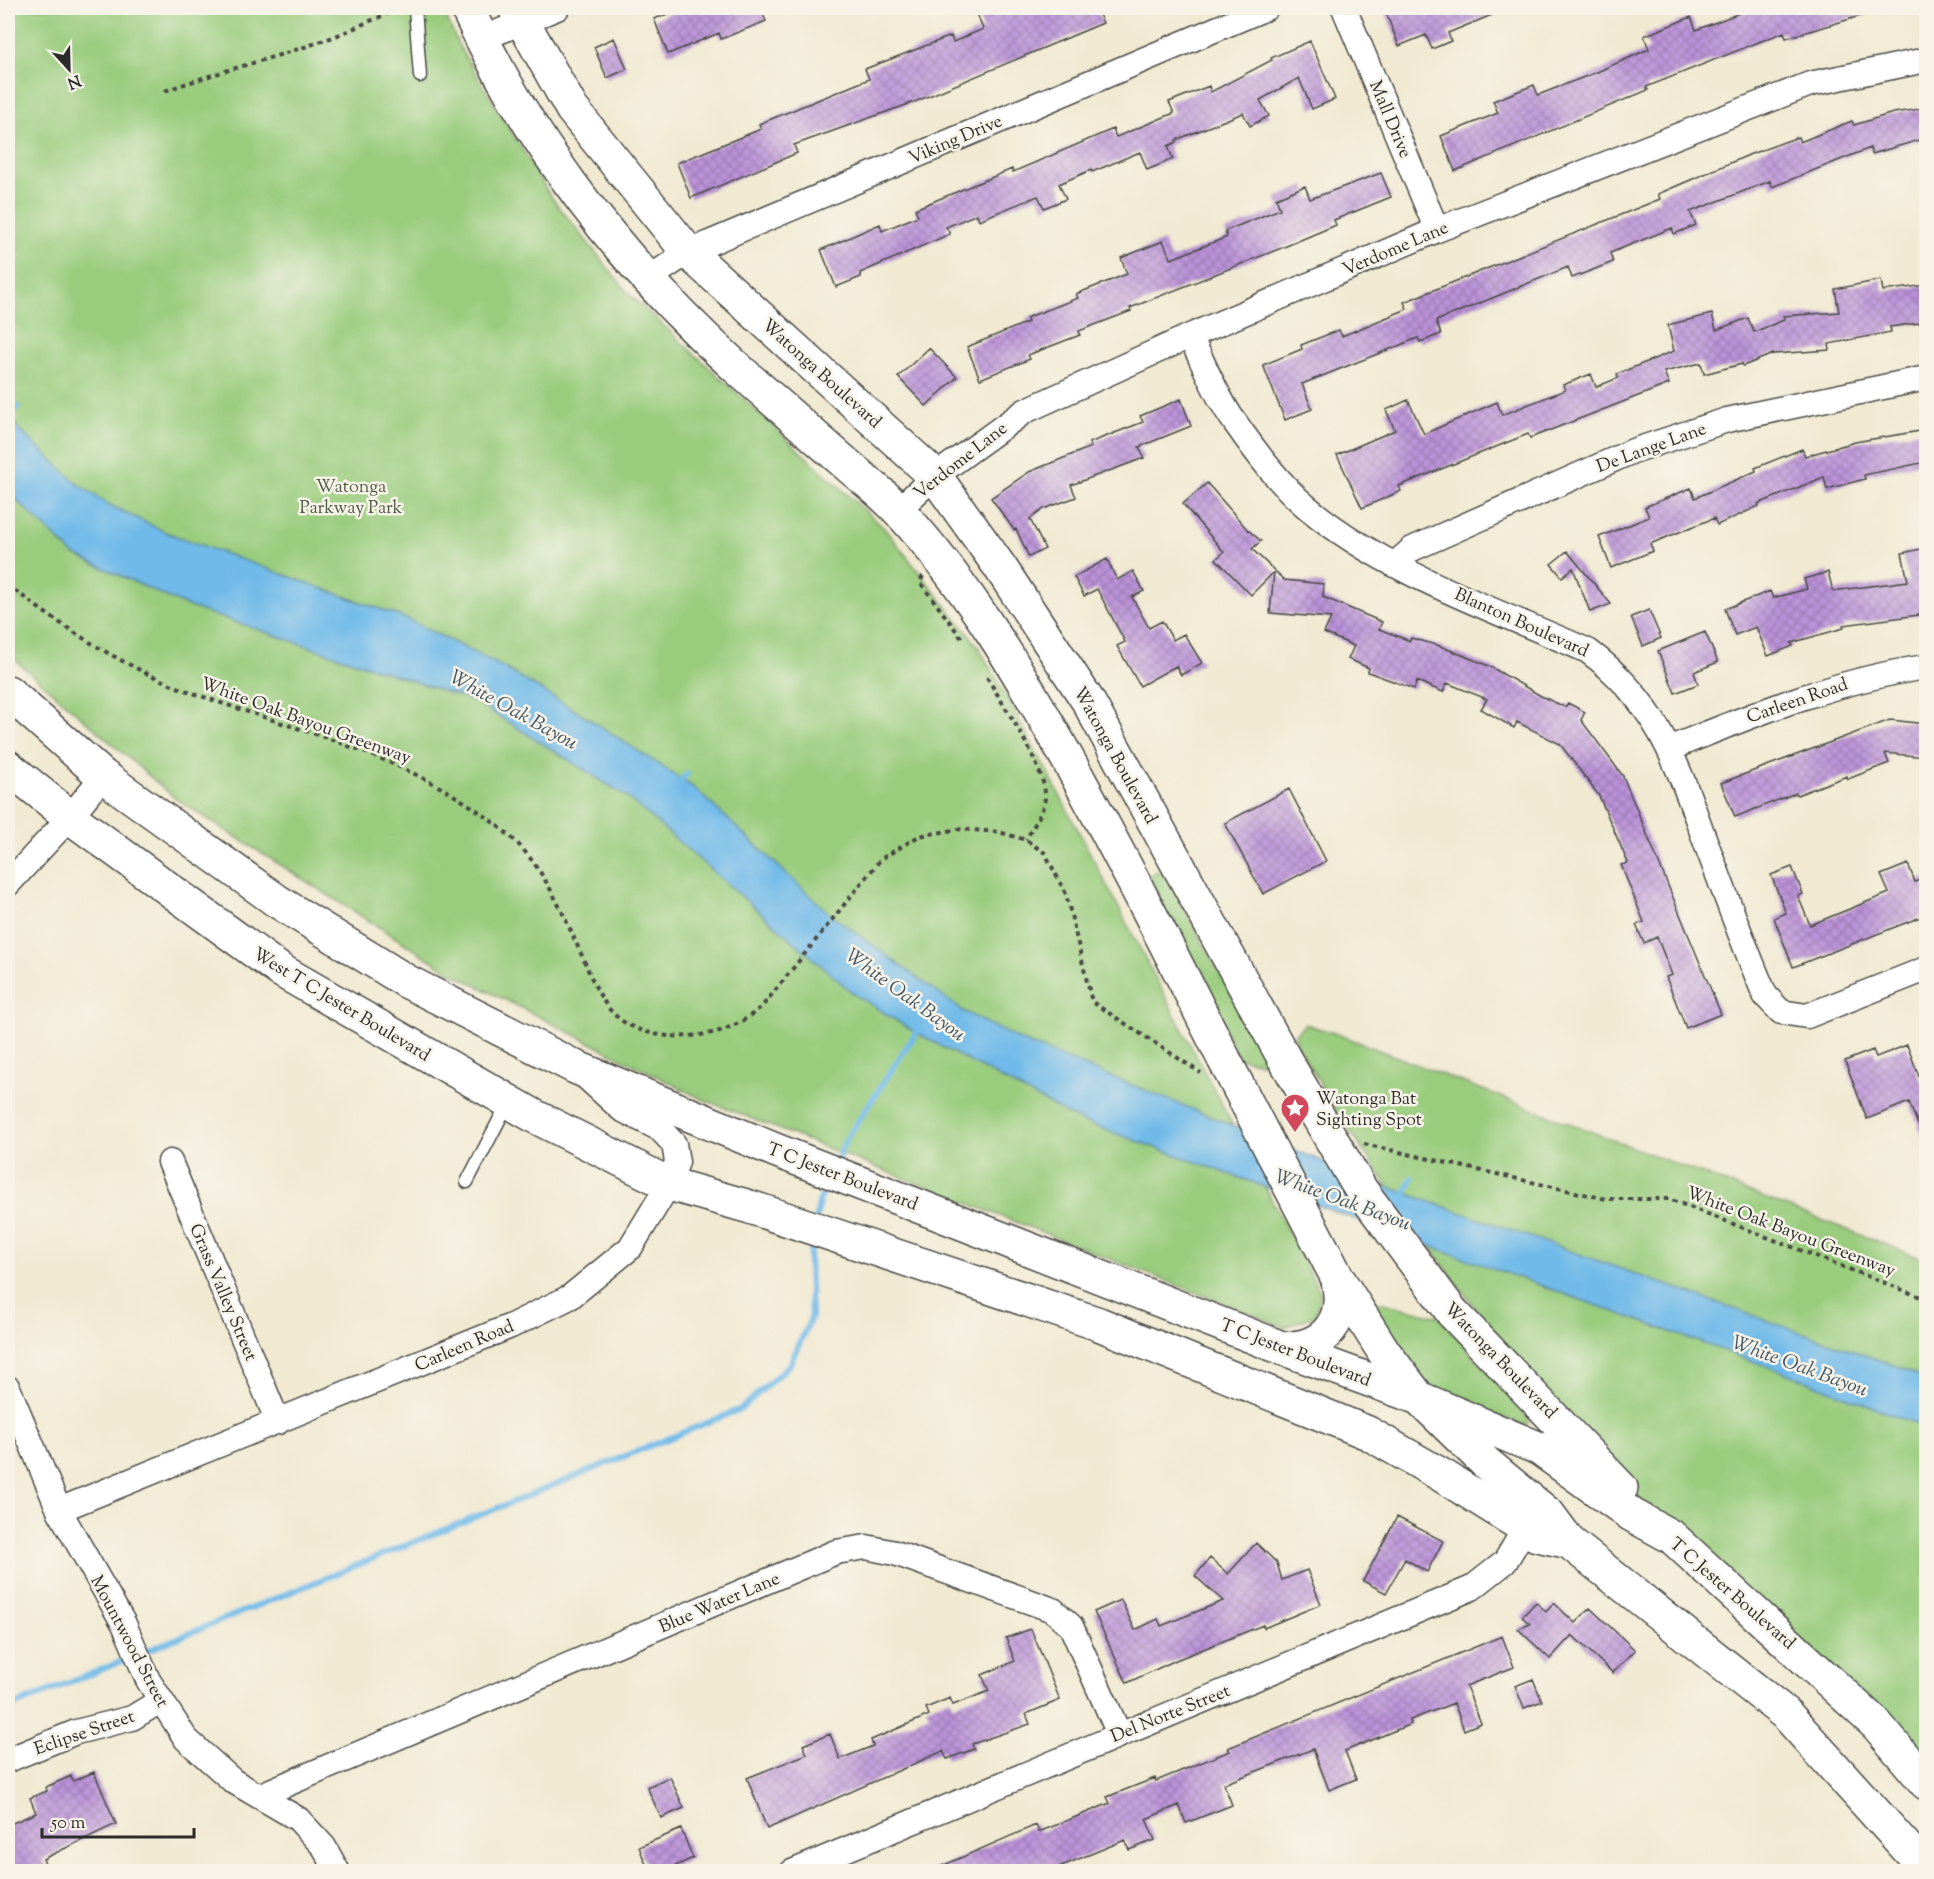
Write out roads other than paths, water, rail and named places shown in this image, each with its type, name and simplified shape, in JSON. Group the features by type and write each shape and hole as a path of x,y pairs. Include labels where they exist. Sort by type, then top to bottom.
{"main road":[{"path":"467,8 481,39 526,117 585,204 648,279 735,366 899,509 964,587 1016,665 1122,857 1216,1068 1337,1277 1384,1352 1419,1398 1486,1463 1549,1515 1569,1542 1787,1715 1926,1869"},
{"name":"Watonga Boulevard","path":"518,15 572,109 688,252 935,476 1000,567 1088,701 1284,1058 1361,1190 1452,1312 1554,1416 1591,1458 1672,1537"},
{"path":"8,692 103,776 277,901 396,975 575,1067"},
{"name":"West T C Jester Boulevard","path":"8,767 70,817 280,970 509,1102 669,1184"},
{"path":"1122,857 1161,836"},
{"name":"T C Jester Boulevard","path":"575,1067 775,1150 1281,1348 1419,1398 1540,1449 1632,1515 1672,1537 1877,1725 1926,1783"},
{"path":"669,1184 750,1207 1099,1324 1368,1433 1443,1476 1537,1535 1569,1542"},
{"path":"1281,1348 1306,1346 1326,1334 1334,1324 1341,1301 1337,1277"},
{"path":"1099,1324 1118,1283"}],"street":[{"path":"481,39 518,15 557,8"},
{"name":"Viking Drive","path":"648,279 688,252 1266,8"},
{"name":"Mall Drive","path":"1344,8 1437,230"},
{"name":"Verdome Lane","path":"899,509 935,476 1025,411 1190,336 1437,230 1810,84 1926,60"},
{"name":"Blanton Boulevard","path":"1190,336 1233,420 1274,473 1307,507 1350,539 1394,565 1588,651 1616,671 1640,699 1671,748 1757,977 1765,995 1781,1012 1807,1016 1926,969"},
{"name":"De Lange Lane","path":"1394,565 1412,549 1633,451 1727,420 1926,378"},
{"name":"Carleen Road","path":"1671,748 1787,701 1824,689 1866,677 1926,667"},
{"path":"8,884 70,817 103,776"},
{"name":"Carleen Road","path":"59,1510 510,1326 570,1298 630,1248 669,1184 677,1162 674,1144 660,1129 621,1109 575,1067"},
{"name":"Grass Valley Street","path":"170,1162 279,1422"},
{"name":"Mountwood Street","path":"8,1388 59,1510 124,1624 148,1680 160,1701 186,1739 214,1766 233,1781 261,1795 298,1819 324,1847 338,1872"},
{"name":"Del Norte Street","path":"792,1872 1472,1588 1505,1562 1525,1528"},
{"name":"Blue Water Lane","path":"261,1795 836,1552 866,1547 895,1553 1053,1610 1071,1626 1119,1734"},
{"name":"Eclipse Street","path":"8,1760 76,1732 132,1718 160,1701"}],"lane":[{"path":"415,8 420,76"},
{"path":"467,1182 509,1102"}],"water":[{"name":"White Oak Bayou","path":"8,413 18,429 78,484 108,504 165,532 405,618 501,666 583,715 693,787 830,914 963,1011 1022,1041 1377,1183 1905,1369 1926,1380 1926,1428 1797,1377 1078,1120 913,1031 854,994 626,796 476,702 187,606 73,554 8,492"}],"waterway":[{"path":"8,415 18,407"},
{"path":"677,784 687,774"},
{"name":"White Oak Bayou","path":"836,1163 845,1141 920,1027"},
{"name":"White Oak Bayou","path":"1402,1200 1412,1178"},
{"path":"816,1220 819,1202 829,1181"},
{"path":"141,1653 741,1409 790,1364 811,1318 809,1258 813,1239"},
{"path":"8,1708 132,1657"}],"place":[{"name":"Watonga Bat Sighting Spot","path":"1295,1134"}],"park label":[{"name":"Watonga Parkway Park","path":"351,496"}]}
